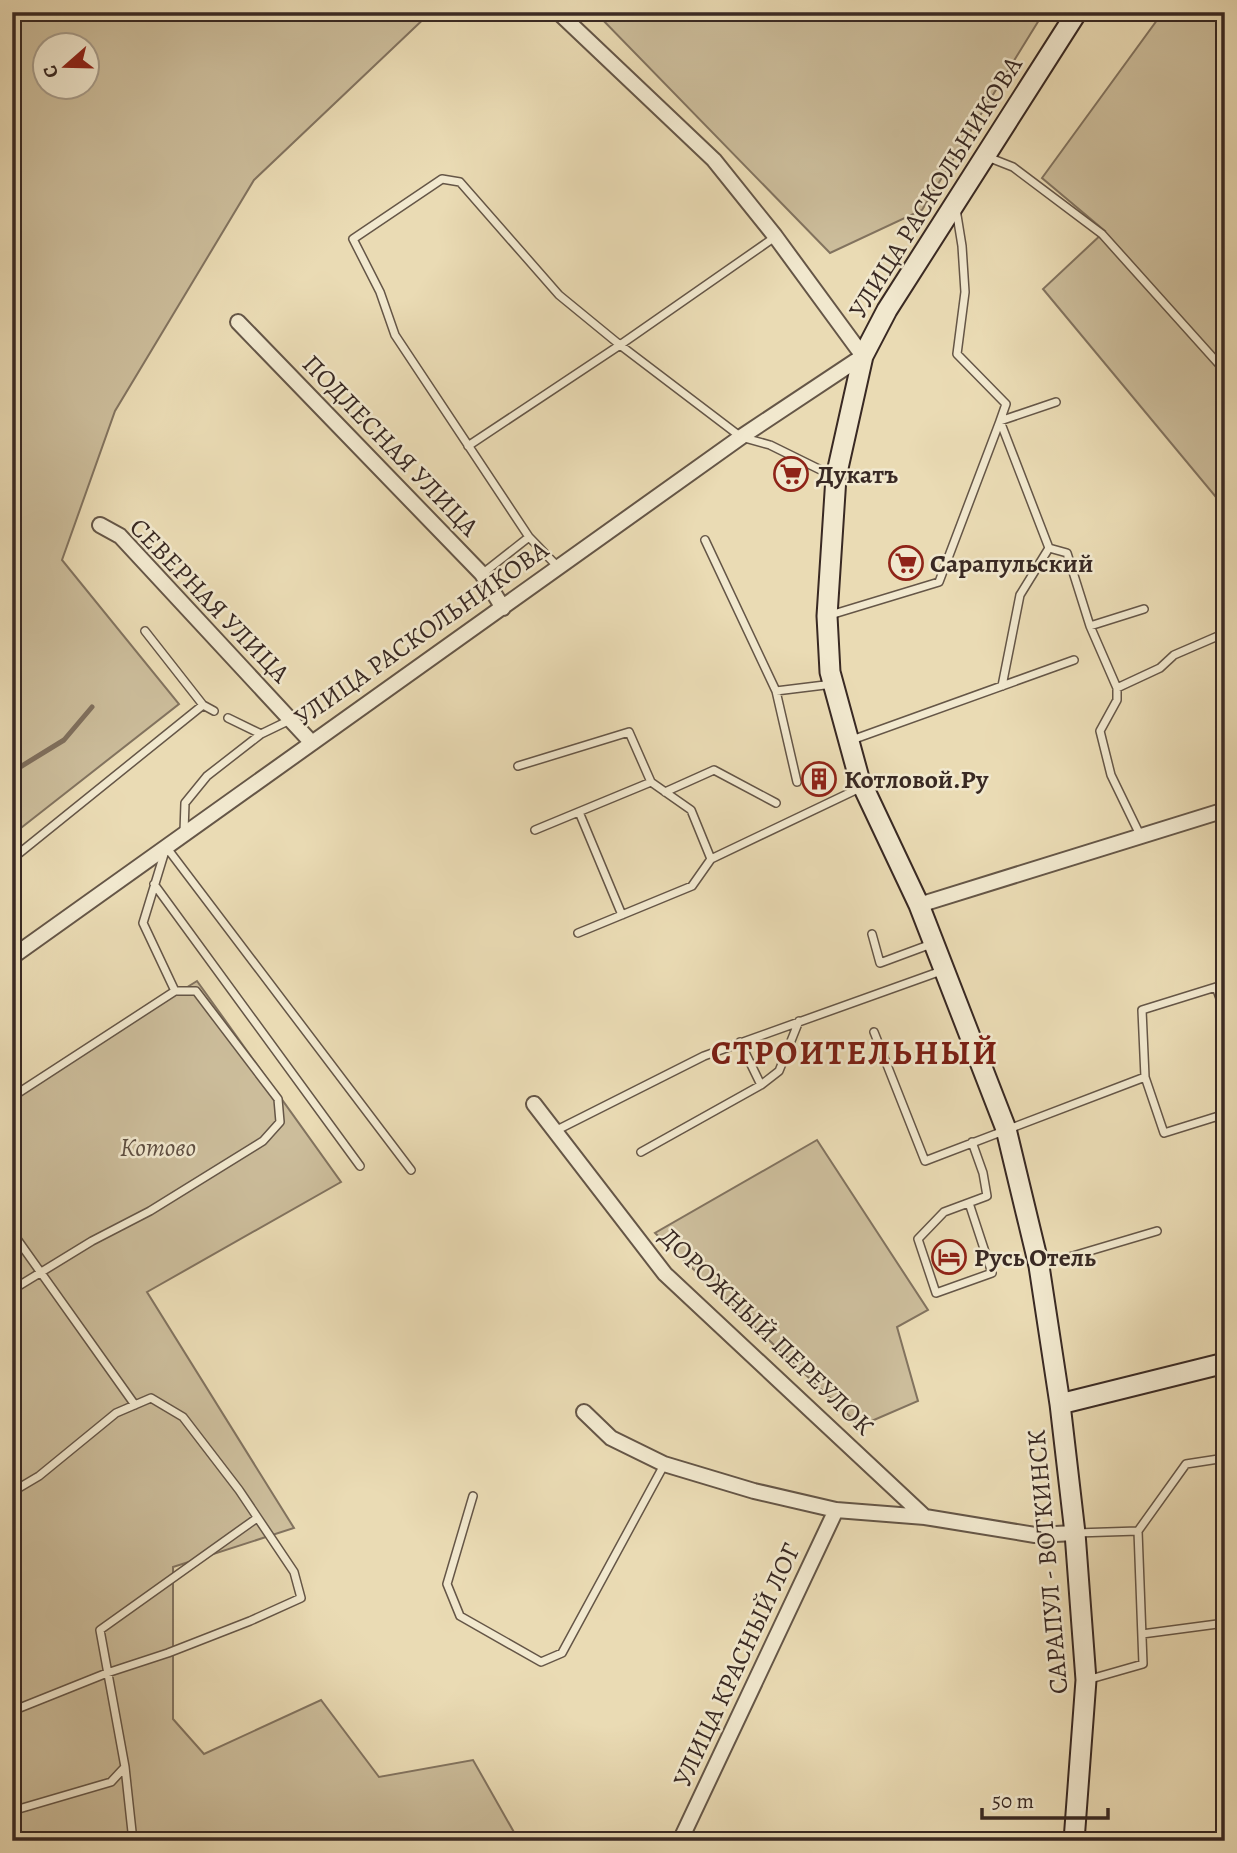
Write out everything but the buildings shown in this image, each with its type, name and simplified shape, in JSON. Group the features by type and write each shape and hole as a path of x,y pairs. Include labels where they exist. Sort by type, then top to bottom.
{"main road":[{"name":"УЛИЦА РАСКОЛЬНИКОВА","path":"934,943 863,787 831,672 827,616 837,472 863,356 887,310 1077,12"},
{"name":"САРАПУЛ - ВОТКИНСК","path":"934,943 1006,1129 1039,1266 1060,1404 1086,1680 1074,1841"},
{"path":"1060,1404 1225,1363"}],"street":[{"path":"558,12 714,160 775,236 863,356"},
{"name":"ПОДЛЕСНАЯ УЛИЦА","path":"237,322 482,574 503,608"},
{"name":"УЛИЦА РАСКОЛЬНИКОВА","path":"12,957 741,437 863,356"},
{"name":"СЕВЕРНАЯ УЛИЦА","path":"100,525 120,536 312,743"},
{"path":"919,905 1225,810"},
{"name":"ДОРОЖНЫЙ ПЕРЕУЛОК","path":"534,1104 665,1273 925,1517"},
{"path":"584,1412 611,1438 664,1464 754,1491 836,1510 925,1517 1035,1535 1074,1533"},
{"name":"УЛИЦА КРАСНЫЙ ЛОГ","path":"680,1841 836,1510"}],"lane":[{"path":"985,155 1013,167 1102,234 1225,371"},
{"path":"559,568 529,537 395,335 380,292 353,239 442,179 460,182 559,295 741,437 770,445 837,472"},
{"path":"827,616 939,582 1006,404 957,354 965,292 955,201"},
{"path":"468,446 620,345 775,236"},
{"path":"1000,421 1056,402"},
{"path":"1000,421 1049,548"},
{"path":"482,574 529,537"},
{"path":"705,540 776,691 797,782"},
{"path":"1049,548 1067,553 1090,626 1116,688 1117,700 1100,730 1111,775 1141,837"},
{"path":"1002,686 1020,595 1049,548"},
{"path":"1090,626 1144,609"},
{"path":"145,631 203,705 214,711"},
{"path":"1116,688 1160,668 1174,655 1225,633"},
{"path":"849,741 1074,660"},
{"path":"776,691 834,684"},
{"path":"12,859 203,705"},
{"path":"228,718 261,734"},
{"path":"184,835 185,803 207,776 261,734 290,719"},
{"path":"518,766 629,732 651,782 691,810 711,859"},
{"path":"665,792 714,770 776,803"},
{"path":"535,830 651,782"},
{"path":"578,933 692,886 711,859 863,787"},
{"path":"579,812 622,915"},
{"path":"167,848 143,923 175,991"},
{"path":"167,848 411,1170"},
{"path":"154,884 360,1166"},
{"path":"872,934 880,963 934,943"},
{"path":"554,1131 704,1056 945,970"},
{"path":"1225,985 1142,1010 1145,1077 1164,1133 1225,1114"},
{"path":"1216,987 1225,1012"},
{"path":"12,1097 175,991 196,990 278,1098 280,1122 263,1141 252,1148 150,1211 92,1241 12,1290"},
{"path":"641,1153 761,1085 779,1071 799,1021"},
{"path":"874,1032 925,1161 1145,1077"},
{"path":"740,1042 761,1085"},
{"path":"969,1203 992,1273 936,1293 918,1239 944,1212 987,1196 983,1172 972,1142"},
{"path":"1039,1266 1157,1231"},
{"path":"12,1232 135,1405"},
{"path":"12,1492 39,1476 116,1413 151,1398 183,1417 294,1572 301,1598 250,1621 12,1711"},
{"path":"1086,1680 1143,1664 1138,1531 1185,1464 1225,1458"},
{"path":"473,1496 447,1584 460,1616 541,1662 562,1653 664,1464"},
{"path":"133,1841 125,1767 100,1630 257,1518"},
{"path":"1074,1533 1138,1531"},
{"path":"1142,1634 1225,1623"},
{"path":"12,1811 111,1782 125,1767"}],"green space":[{"path":"12,12 431,12 254,180 115,411 62,560 179,704 12,835"},
{"path":"595,12 1044,12 922,210 830,253"},
{"path":"1163,12 1225,12 1225,508 1043,289 1105,231 1042,178"},
{"name":"Котово","path":"197,981 341,1182 147,1292 294,1528 173,1567 173,1719 204,1754 321,1700 379,1777 473,1760 519,1841 12,1841 12,1096"},
{"path":"817,1140 928,1310 897,1327 918,1401 860,1426 655,1233"}],"waterway":[{"path":"12,772 64,740 92,707"}],"place":[{"name":"Дукатъ","path":"791,474"},
{"name":"Сарапульский","path":"906,563"},
{"name":"Котловой.Ру","path":"819,779"},
{"name":"Русь Отель","path":"949,1257"}],"district":[{"name":"СТРОИТЕЛЬНЫЙ","path":"855,1052"}]}
